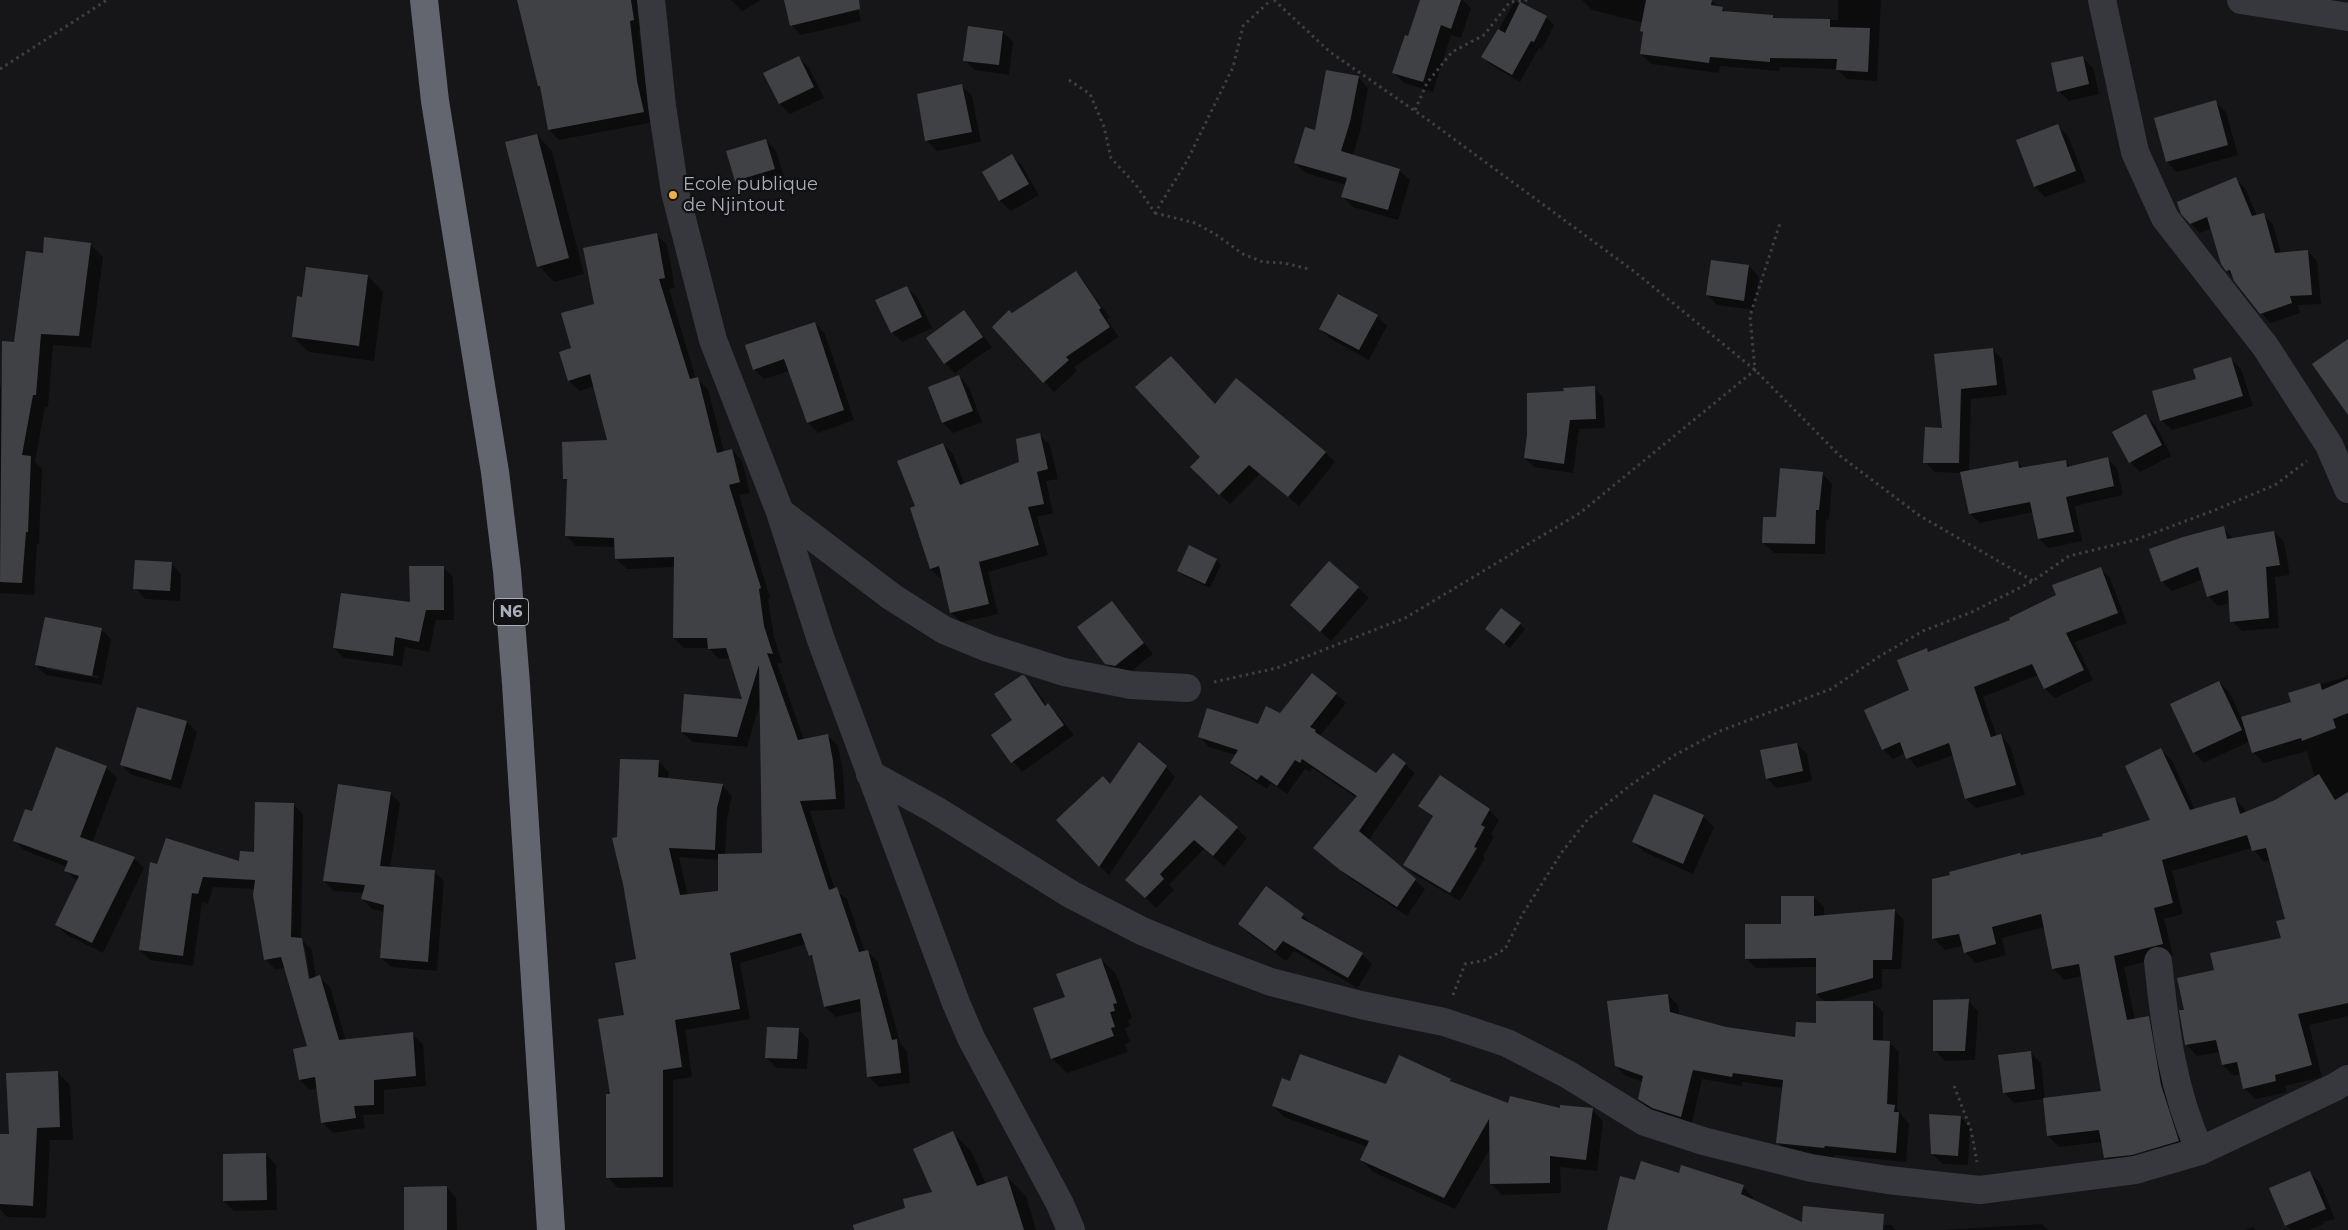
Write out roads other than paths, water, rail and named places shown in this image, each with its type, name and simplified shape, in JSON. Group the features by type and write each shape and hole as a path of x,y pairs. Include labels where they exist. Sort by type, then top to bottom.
{"highway":[{"name":"N6","path":"424,0 435,101 495,472 507,571 551,1230"}],"street":[{"path":"651,0 662,106 675,192 695,278 713,340 780,512 821,640 971,1038 1060,1204 1071,1230"},
{"path":"2102,0 2135,152 2165,218 2265,346 2330,445 2348,489"},
{"path":"2241,0 2348,17"},
{"path":"780,512 892,598 944,630 988,648 1064,672 1131,684 1187,688"},
{"path":"870,774 934,809 1072,895 1142,931 1271,982 1353,1003 1444,1022 1507,1043 1529,1053 1645,1122 1702,1141 1810,1168 1888,1180 1980,1190 2135,1170 2200,1151 2335,1087 2348,1079"},
{"path":"2158,961 2164,1018 2176,1085 2186,1119 2200,1151"}],"place":[{"name":"Ecole publique de Njintout","path":"673,195"}]}
